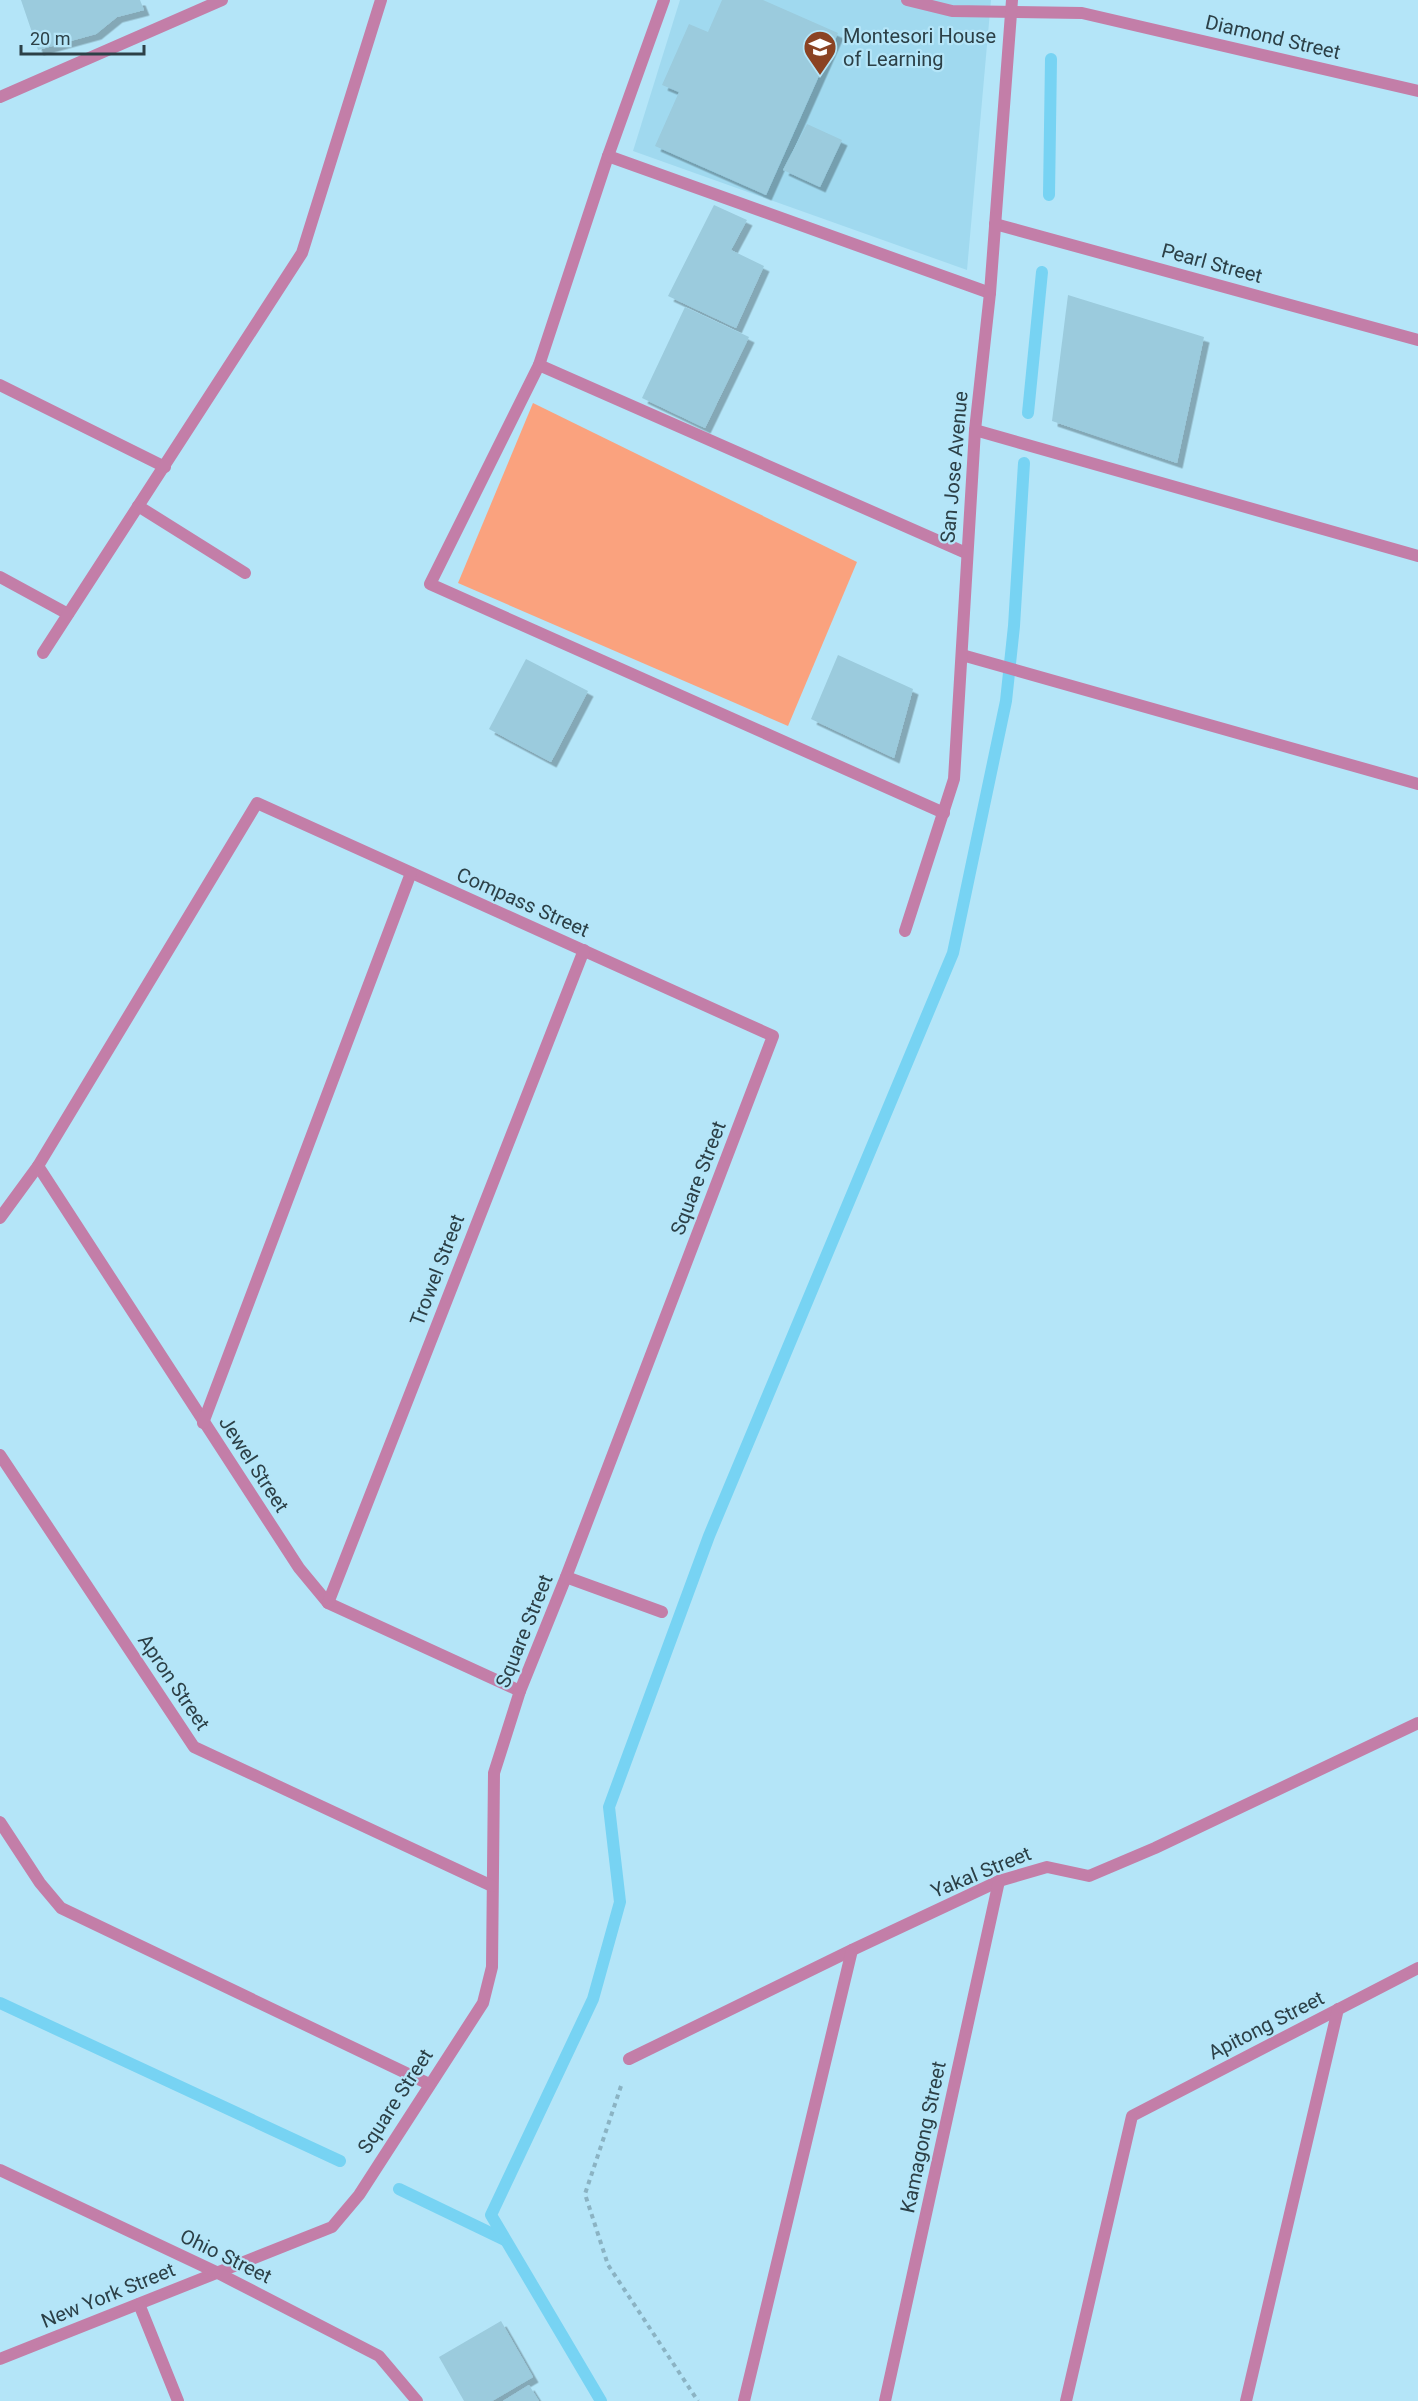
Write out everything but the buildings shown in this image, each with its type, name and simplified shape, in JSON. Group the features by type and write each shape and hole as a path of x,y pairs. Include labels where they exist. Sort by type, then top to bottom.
{"street":[{"path":"0,98 222,0"},
{"path":"43,653 302,253 381,0"},
{"path":"664,0 608,156 539,365 430,584 944,813"},
{"name":"Diamond Street","path":"907,0 952,11 1012,5 1082,13 1418,91"},
{"name":"San Jose Avenue","path":"905,931 954,779 975,430 990,293 1012,5"},
{"path":"608,156 990,293"},
{"name":"Pearl Street","path":"995,224 1418,340"},
{"path":"539,365 966,553"},
{"path":"0,385 165,467"},
{"path":"975,430 1418,556"},
{"path":"138,506 245,573"},
{"path":"0,578 68,614"},
{"path":"962,655 1418,784"},
{"name":"Compass Street","path":"38,1166 257,803 773,1036"},
{"path":"204,1423 411,873"},
{"name":"Trowel Street","path":"328,1603 584,950"},
{"name":"Square Street","path":"332,2227 359,2195 483,2003 492,1967 494,1773 520,1691 566,1577 773,1036"},
{"path":"0,1218 38,1166"},
{"name":"Jewel Street","path":"38,1166 298,1568 328,1603 520,1691"},
{"name":"Apron Street","path":"0,1455 194,1747 492,1886"},
{"path":"566,1577 662,1612"},
{"name":"Yakal Street","path":"629,2059 999,1881 1047,1867 1089,1876 1155,1848 1418,1723"},
{"path":"0,1822 40,1883 61,1908 429,2084"},
{"name":"Kamagong Street","path":"885,2401 999,1881"},
{"path":"744,2401 852,1950"},
{"name":"Apitong Street","path":"1066,2401 1132,2116 1418,1968"},
{"path":"1246,2401 1338,2009"},
{"name":"Ohio Street","path":"0,2170 216,2272 379,2356 417,2401"},
{"name":"New York Street","path":"0,2359 332,2227"},
{"path":"139,2304 178,2401"}],"path":[{"path":"629,2059 585,2194 608,2265 698,2401"}],"shaded area":[{"name":"Montesori House of Learning","path":"680,0 991,0 967,270 633,151"},
{"path":"533,403 857,562 788,726 458,583"}],"waterway":[{"path":"1049,195 1051,59"},
{"path":"1028,413 1042,272"},
{"path":"601,2401 491,2215 593,1999 620,1902 609,1807 709,1536 953,953 1006,701 1014,626 1024,463"},
{"path":"0,2003 340,2161"},
{"path":"399,2189 505,2240"}],"place":[{"name":"Montesori House of Learning","path":"820,76"}]}
